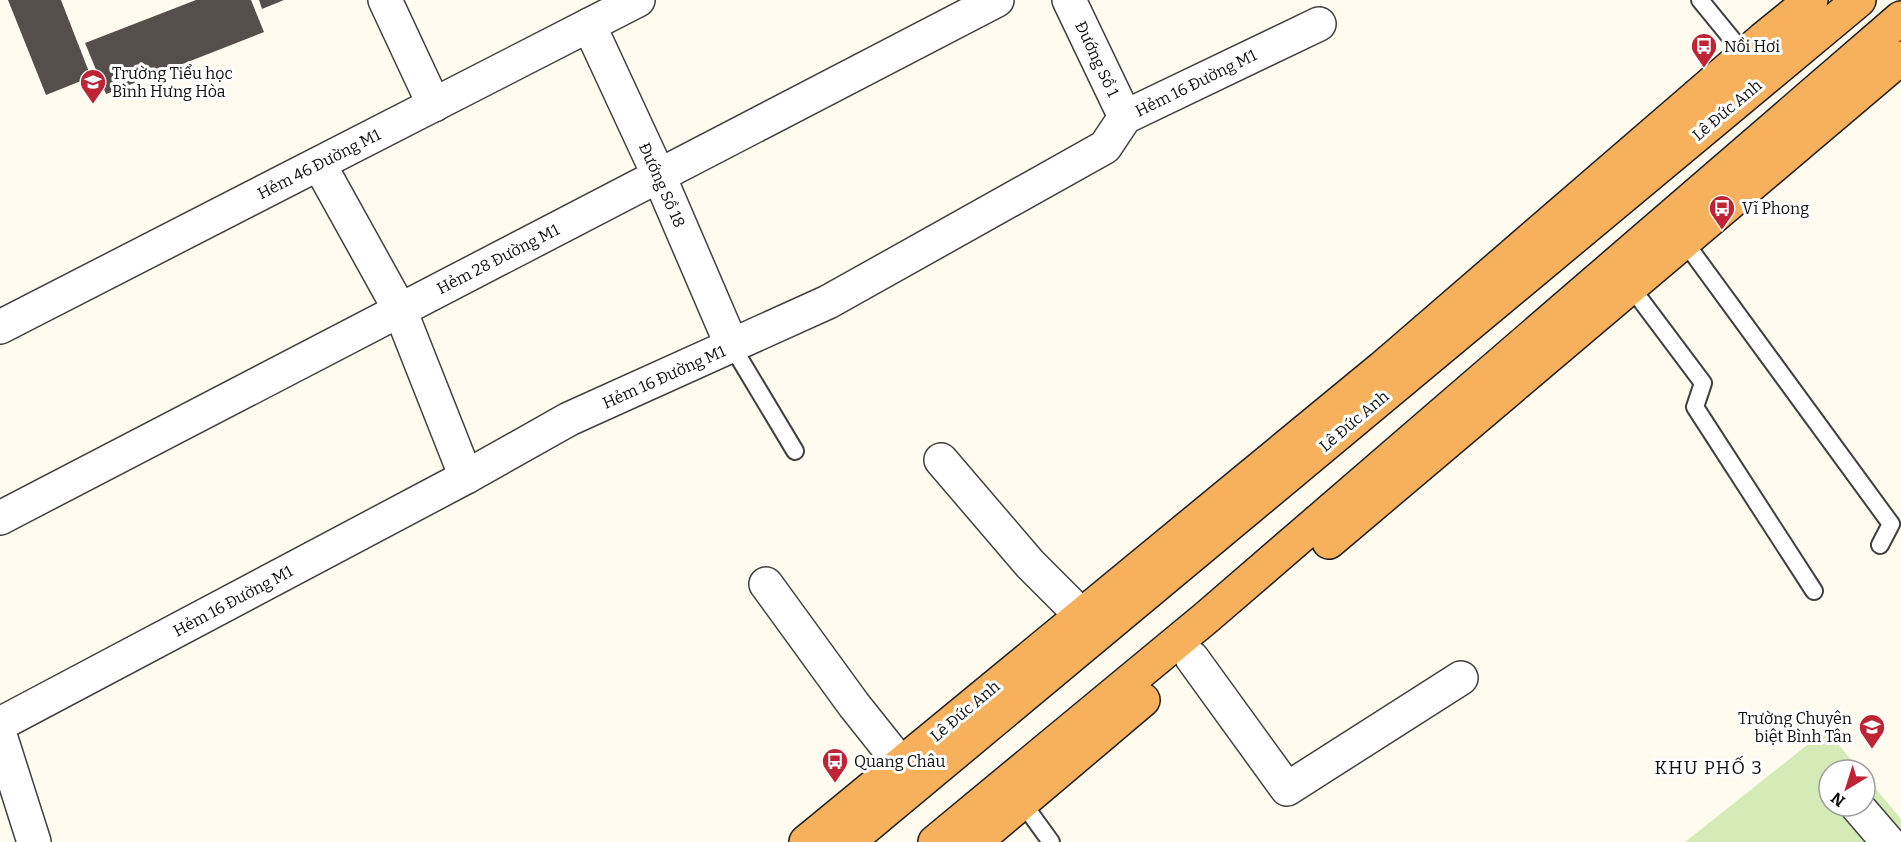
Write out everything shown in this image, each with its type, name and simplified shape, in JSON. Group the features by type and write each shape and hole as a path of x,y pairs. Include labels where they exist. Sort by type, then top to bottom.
{"highway":[{"name":"Lê Đức Anh","path":"806,842 1382,368 1811,0"},
{"name":"Lê Đức Anh","path":"848,842 1859,0"},
{"path":"935,842 1207,617 1901,18"},
{"path":"975,842 1901,58"}],"street":[{"path":"385,0 434,105"},
{"name":"Hẻm 46 Đường M1","path":"0,327 434,105 600,14 638,0"},
{"name":"Hẻm 28 Đường M1","path":"0,518 997,0"},
{"name":"Đướng Sồ 1","path":"1070,0 1125,117"},
{"name":"Đướng Sồ 18","path":"600,14 658,176 732,346"},
{"name":"Hẻm 16 Đường M1","path":"0,724 569,420 828,302 1105,147 1125,117 1319,24"},
{"path":"320,164 400,310 466,477"},
{"path":"941,460 1030,564 1081,615"},
{"path":"766,584 854,705 901,764"},
{"path":"1192,658 1287,789 1461,678"},
{"path":"0,735 34,842"},
{"path":"1867,818 1888,842"}],"lane":[{"path":"1700,0 1745,55"},
{"path":"1684,241 1891,524 1880,545"},
{"path":"1631,287 1703,383 1695,407 1814,591"},
{"path":"732,346 795,451"},
{"path":"1022,802 1051,842"}],"green space":[{"path":"1826,730 1850,758 1817,758 1817,818 1877,818 1877,790 1901,819 1901,842 1685,842"}],"building":[{"path":"8,0 61,0 91,77 46,95"},
{"path":"196,0 251,0 264,32 106,94 85,43"},
{"path":"259,0 284,0 262,9"}],"place":[{"name":"Nồi Hơi","path":"1704,69"},
{"name":"Trường Tiểu học Bình Hưng Hòa","path":"93,105"},
{"name":"Vĩ Phong","path":"1722,231"},
{"name":"Trường Chuyên biệt Bình Tân","path":"1872,750"},
{"name":"Quang Châu","path":"835,784"}],"district":[{"name":"KHU PHỐ 3","path":"1709,768"}]}
